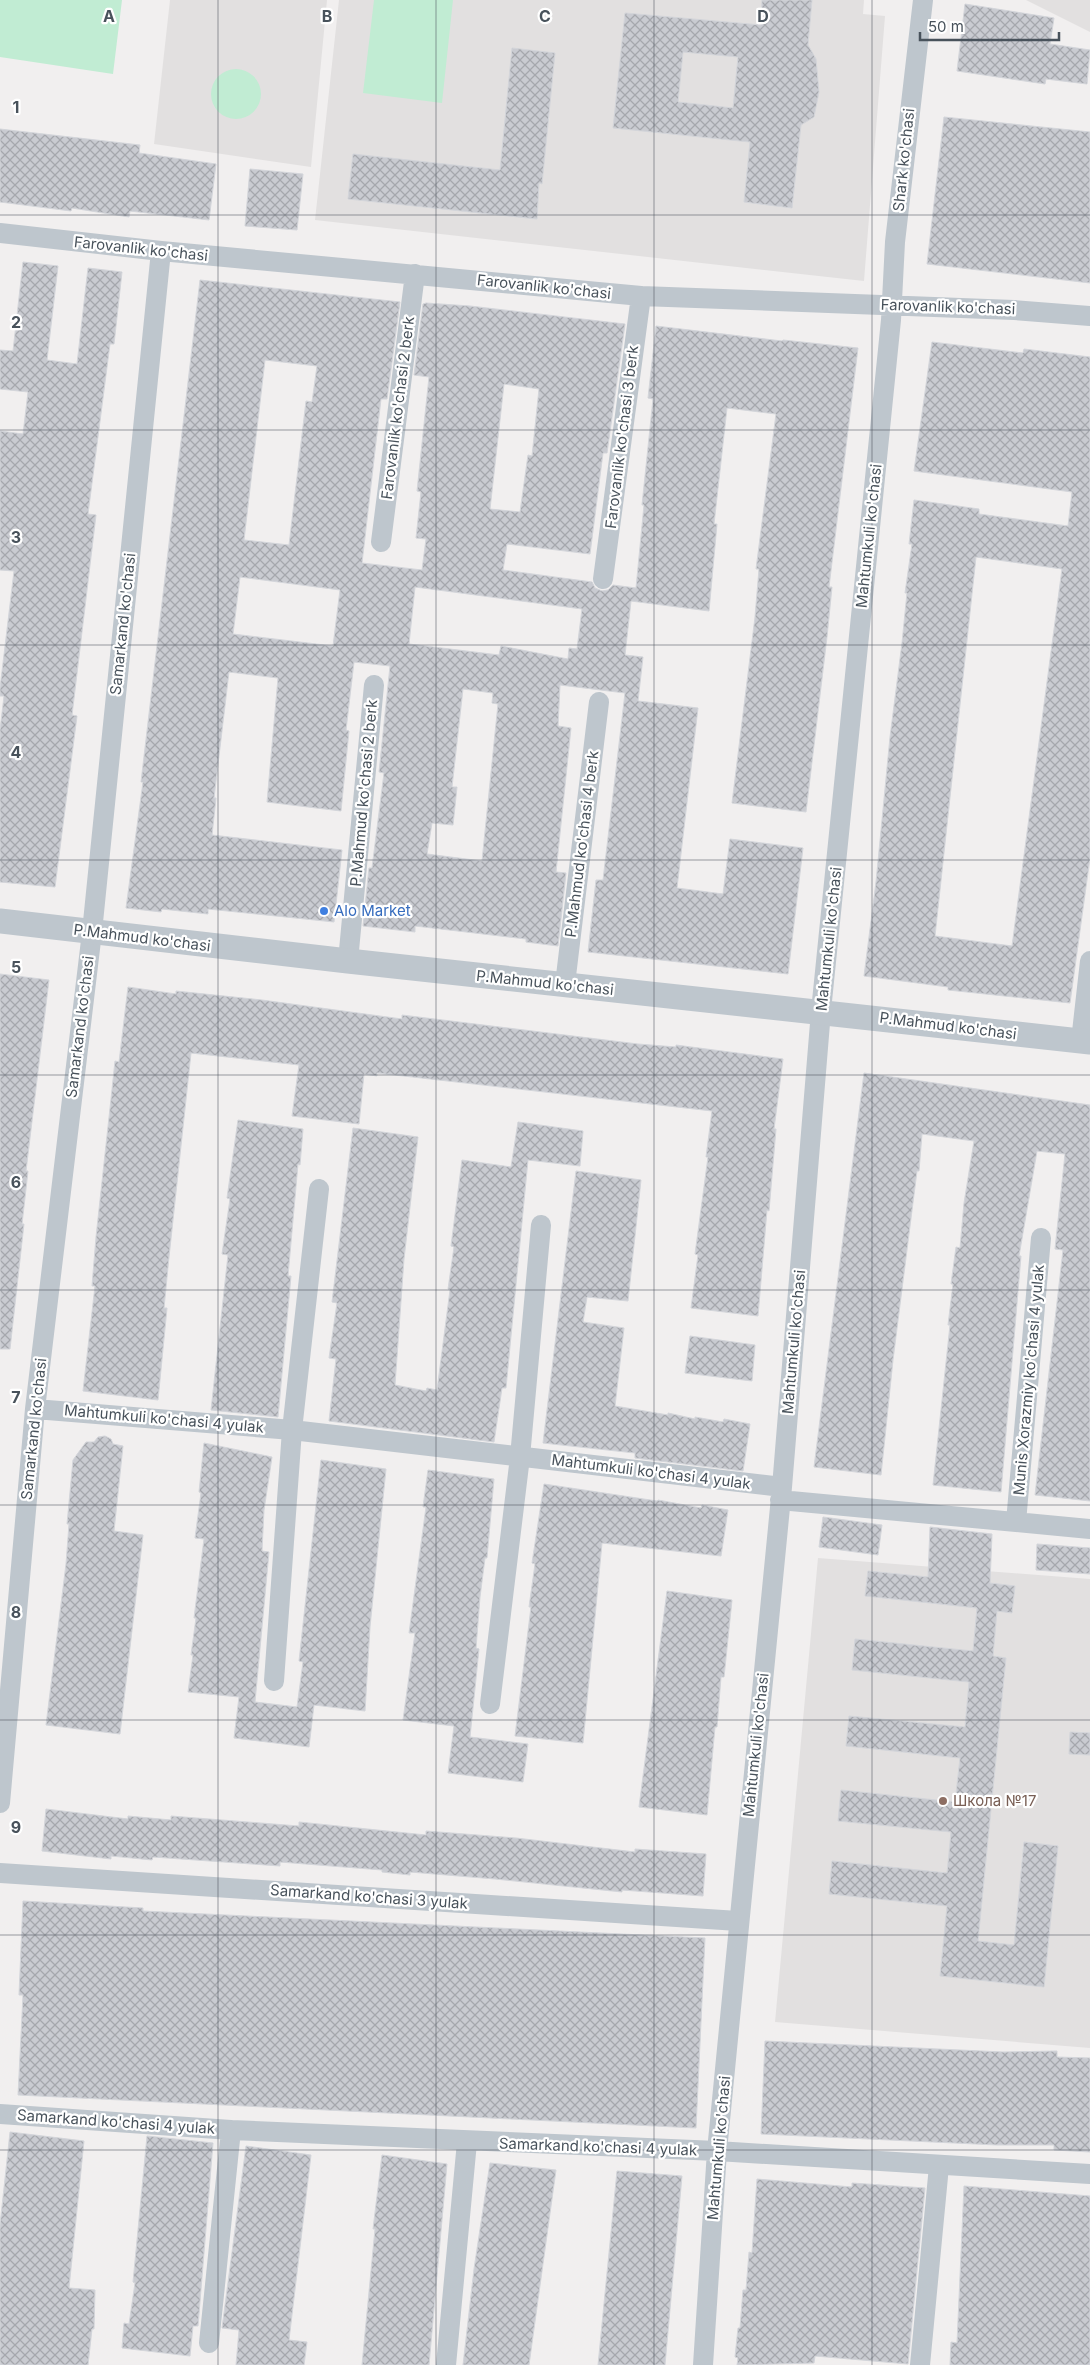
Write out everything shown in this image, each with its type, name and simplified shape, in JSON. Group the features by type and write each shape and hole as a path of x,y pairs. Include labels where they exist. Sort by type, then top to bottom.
{"street":[{"name":"Shark ko'chasi","path":"892,312 895,242 923,0"},
{"name":"Farovanlik ko'chasi","path":"0,233 161,252 640,296 892,312 1014,310 1090,316"},
{"name":"Samarkand ko'chasi","path":"0,1803 8,1620 92,932 161,252"},
{"name":"Farovanlik ko'chasi 2 berk","path":"381,542 415,274"},
{"name":"Farovanlik ko'chasi 3 berk","path":"604,579 640,296"},
{"name":"Mahtumkuli ko'chasi","path":"703,2365 717,2151 781,1494 821,1011 892,312"},
{"name":"P.Mahmud ko'chasi 2 berk","path":"348,962 374,685"},
{"name":"P.Mahmud ko'chasi 4 berk","path":"560,985 566,976 599,702"},
{"name":"P.Mahmud ko'chasi","path":"0,921 348,962 821,1011 1085,1041"},
{"path":"1085,1041 1090,961"},
{"path":"274,1681 292,1430 319,1189"},
{"path":"490,1704 520,1457 541,1225"},
{"name":"Munis Xorazmiy ko'chasi 4 yulak","path":"1016,1522 1042,1238"},
{"name":"Mahtumkuli ko'chasi 4 yulak","path":"35,1408 292,1430 520,1457 781,1494"},
{"path":"781,1494 1090,1529"},
{"name":"Samarkand ko'chasi 3 yulak","path":"0,1873 738,1921"},
{"name":"Samarkand ko'chasi 4 yulak","path":"0,2114 231,2130 467,2142 717,2151 1090,2174"},
{"name":"Samarkand ko'chasi 4 yulak","path":"209,2343 231,2130"},
{"path":"446,2365 467,2142"},
{"path":"920,2365 939,2166"}],"shaded area":[{"path":"170,0 327,0 311,167 154,144"},
{"path":"339,0 864,0 863,14 885,16 864,281 315,220"},
{"path":"1026,0 1090,0 1090,32"},
{"name":"Школа №17","path":"818,1558 1090,1579 1090,2048 775,2022"}],"green space":[{"path":"0,0 122,0 113,74 0,57"},
{"path":"374,0 453,0 442,103 363,93"},
{"path":"231,69 241,69 254,76 261,89 261,99 254,112 241,119 231,119 222,115 215,108 211,99 211,89 215,80 222,73"}],"building":[{"path":"762,0 812,0 808,45 816,59 819,92 814,117 801,125 792,208 744,202 750,142 613,128 625,13 761,25","holes":["683,52 738,57 733,108 678,102"]},
{"path":"965,4 1054,18 1050,44 1090,50 1087,84 1046,79 1045,84 957,71"},
{"path":"512,48 555,53 542,184 539,183 537,219 348,199 353,154 500,170"},
{"path":"944,117 1090,132 1090,283 927,264"},
{"path":"0,129 140,145 139,153 216,164 209,220 130,211 129,217 72,208 71,211 0,202"},
{"path":"250,169 303,174 297,230 245,226"},
{"path":"23,262 58,266 47,360 77,364 88,268 122,272 114,344 110,344 88,514 96,515 72,715 77,716 55,887 0,882 0,730 4,696 0,696 0,688 14,571 0,570 0,431 23,434 28,392 0,389 0,350 13,351"},
{"path":"200,280 400,302 387,399 381,399 362,563 422,570 426,539 416,538 421,492 417,491 429,377 414,375 423,304 470,306 625,324 607,453 603,453 590,554 507,544 503,570 592,582 595,588 602,591 608,590 613,585 636,588 653,399 648,398 656,326 858,348 829,587 832,587 827,637 806,812 732,803 755,617 759,569 756,569 776,414 727,408 714,524 717,524 709,611 631,601 625,655 643,657 638,701 698,708 677,888 723,894 730,839 803,848 788,974 588,952 596,880 603,880 625,693 560,685 558,726 571,728 556,872 566,873 558,946 526,942 526,939 415,926 415,932 363,926 369,868 372,868 384,773 379,772 390,666 354,662 346,730 349,731 341,811 267,802 278,678 229,672 214,798 216,798 212,835 342,850 334,922 208,909 208,914 162,909 161,912 126,908 143,782 141,782","holes":["265,360 317,366 312,402 306,401 289,545 244,540","504,384 539,389 532,456 528,455 520,512 490,509","240,577 340,590 333,646 233,634","415,587 582,609 577,649 569,648 568,659 501,646 499,655 409,644","463,689 493,693 492,703 498,704 482,861 427,854 432,823 453,825 457,787 452,787"]},
{"path":"932,342 1023,353 1024,349 1090,357 1090,858 1070,1003 948,990 948,987 864,976 902,643 907,593 905,593 912,544 909,544 914,500 979,509 979,514 1068,526 1072,492 914,471","holes":["976,557 1062,569 1012,946 935,936"]},
{"path":"0,974 49,980 26,1171 28,1171 22,1224 24,1224 10,1349 0,1349"},
{"path":"128,987 176,994 176,991 262,1000 402,1019 402,1015 638,1044 676,1047 676,1045 783,1059 774,1129 776,1129 769,1211 767,1210 758,1316 691,1308 698,1255 695,1254 712,1111 377,1073 377,1076 364,1074 359,1124 292,1116 299,1065 191,1053 164,1308 167,1308 158,1400 83,1391 95,1286 92,1286 96,1237 115,1061 119,1062"},
{"path":"864,1073 1090,1105 1090,1501 1035,1495 1063,1250 1055,1249 1065,1154 1037,1151 1019,1256 1021,1256 1001,1492 933,1485 950,1325 948,1325 953,1284 951,1284 956,1247 960,1248 964,1203 974,1141 922,1134 919,1171 917,1171 893,1360 881,1475 814,1467"},
{"path":"238,1120 303,1129 288,1276 291,1276 278,1417 211,1410 228,1255 222,1254 230,1199 227,1198"},
{"path":"518,1122 583,1131 580,1166 528,1160 506,1388 502,1388 494,1442 329,1421 336,1359 329,1358 337,1303 332,1302 353,1128 418,1137 404,1259 395,1385 426,1391 427,1388 437,1390 450,1290 448,1289 454,1247 451,1246 462,1160 511,1167"},
{"path":"576,1171 641,1180 628,1301 587,1297 583,1322 624,1328 615,1406 668,1415 668,1413 695,1419 695,1417 723,1422 724,1419 750,1424 743,1471 635,1458 635,1453 543,1443"},
{"path":"690,1336 755,1345 752,1381 685,1373"},
{"path":"105,1436 111,1439 113,1444 123,1446 114,1531 143,1535 120,1734 46,1725 66,1564 69,1524 67,1524 73,1460 86,1442 94,1442 98,1437"},
{"path":"204,1443 272,1457 264,1510 262,1551 269,1552 255,1702 297,1707 303,1662 299,1661 321,1460 386,1469 370,1627 365,1711 314,1705 309,1747 234,1738 239,1697 188,1692 196,1618 194,1618 204,1539 195,1538 201,1493 199,1492"},
{"path":"428,1470 494,1479 487,1558 485,1558 480,1597 476,1648 479,1649 470,1737 528,1744 523,1782 448,1773 454,1726 403,1720 415,1633 409,1633 426,1507 423,1507"},
{"path":"544,1484 701,1508 702,1505 728,1510 721,1556 602,1543 583,1743 515,1736 531,1607 529,1607 535,1564 532,1563"},
{"path":"823,1517 882,1525 878,1555 819,1547"},
{"path":"930,1527 992,1534 990,1583 1015,1586 1012,1613 997,1611 993,1656 1006,1658 978,1941 1014,1945 1024,1842 1058,1846 1044,1987 940,1976 947,1906 829,1894 832,1861 947,1873 951,1832 838,1821 841,1790 955,1802 960,1758 846,1746 849,1716 965,1727 969,1682 852,1670 855,1639 973,1651 977,1608 865,1596 868,1571 928,1577"},
{"path":"1037,1544 1090,1548 1090,1574 1036,1570"},
{"path":"667,1591 732,1600 724,1677 721,1677 717,1727 715,1727 707,1815 639,1807"},
{"path":"1070,1732 1090,1733 1090,1755 1069,1754"},
{"path":"46,1809 128,1819 128,1816 171,1820 171,1816 299,1826 299,1822 426,1835 426,1831 516,1838 635,1852 635,1849 706,1854 703,1896 622,1890 622,1892 410,1872 410,1875 382,1872 382,1870 280,1862 280,1866 153,1857 152,1860 111,1856 111,1859 42,1851"},
{"path":"23,1901 143,1908 143,1911 705,1938 696,2128 18,2095 23,1995 19,1995"},
{"path":"765,2041 1003,2052 1057,2051 1057,2057 1090,2058 1090,2152 1054,2150 1054,2145 997,2145 761,2134"},
{"path":"10,2132 84,2141 69,2288 95,2290 94,2329 92,2329 88,2365 0,2365 0,2225"},
{"path":"147,2136 213,2143 198,2326 193,2326 190,2356 122,2348 124,2323 129,2324 135,2283 133,2282"},
{"path":"246,2146 311,2155 289,2340 307,2342 304,2365 236,2365 239,2330 222,2328"},
{"path":"382,2155 447,2164 429,2365 362,2365 375,2229 373,2229"},
{"path":"490,2163 556,2170 529,2365 463,2365 474,2269"},
{"path":"617,2171 682,2176 665,2365 598,2365"},
{"path":"757,2179 852,2187 852,2183 925,2188 908,2364 815,2356 814,2363 737,2365 738,2358 735,2357 738,2328 740,2328 743,2290 746,2290 749,2252 752,2253"},
{"path":"964,2186 1090,2196 1090,2365 950,2365 951,2342 957,2343"}],"place":[{"name":"Alo Market","path":"324,911"},
{"name":"Школа №17","path":"943,1801"}]}
